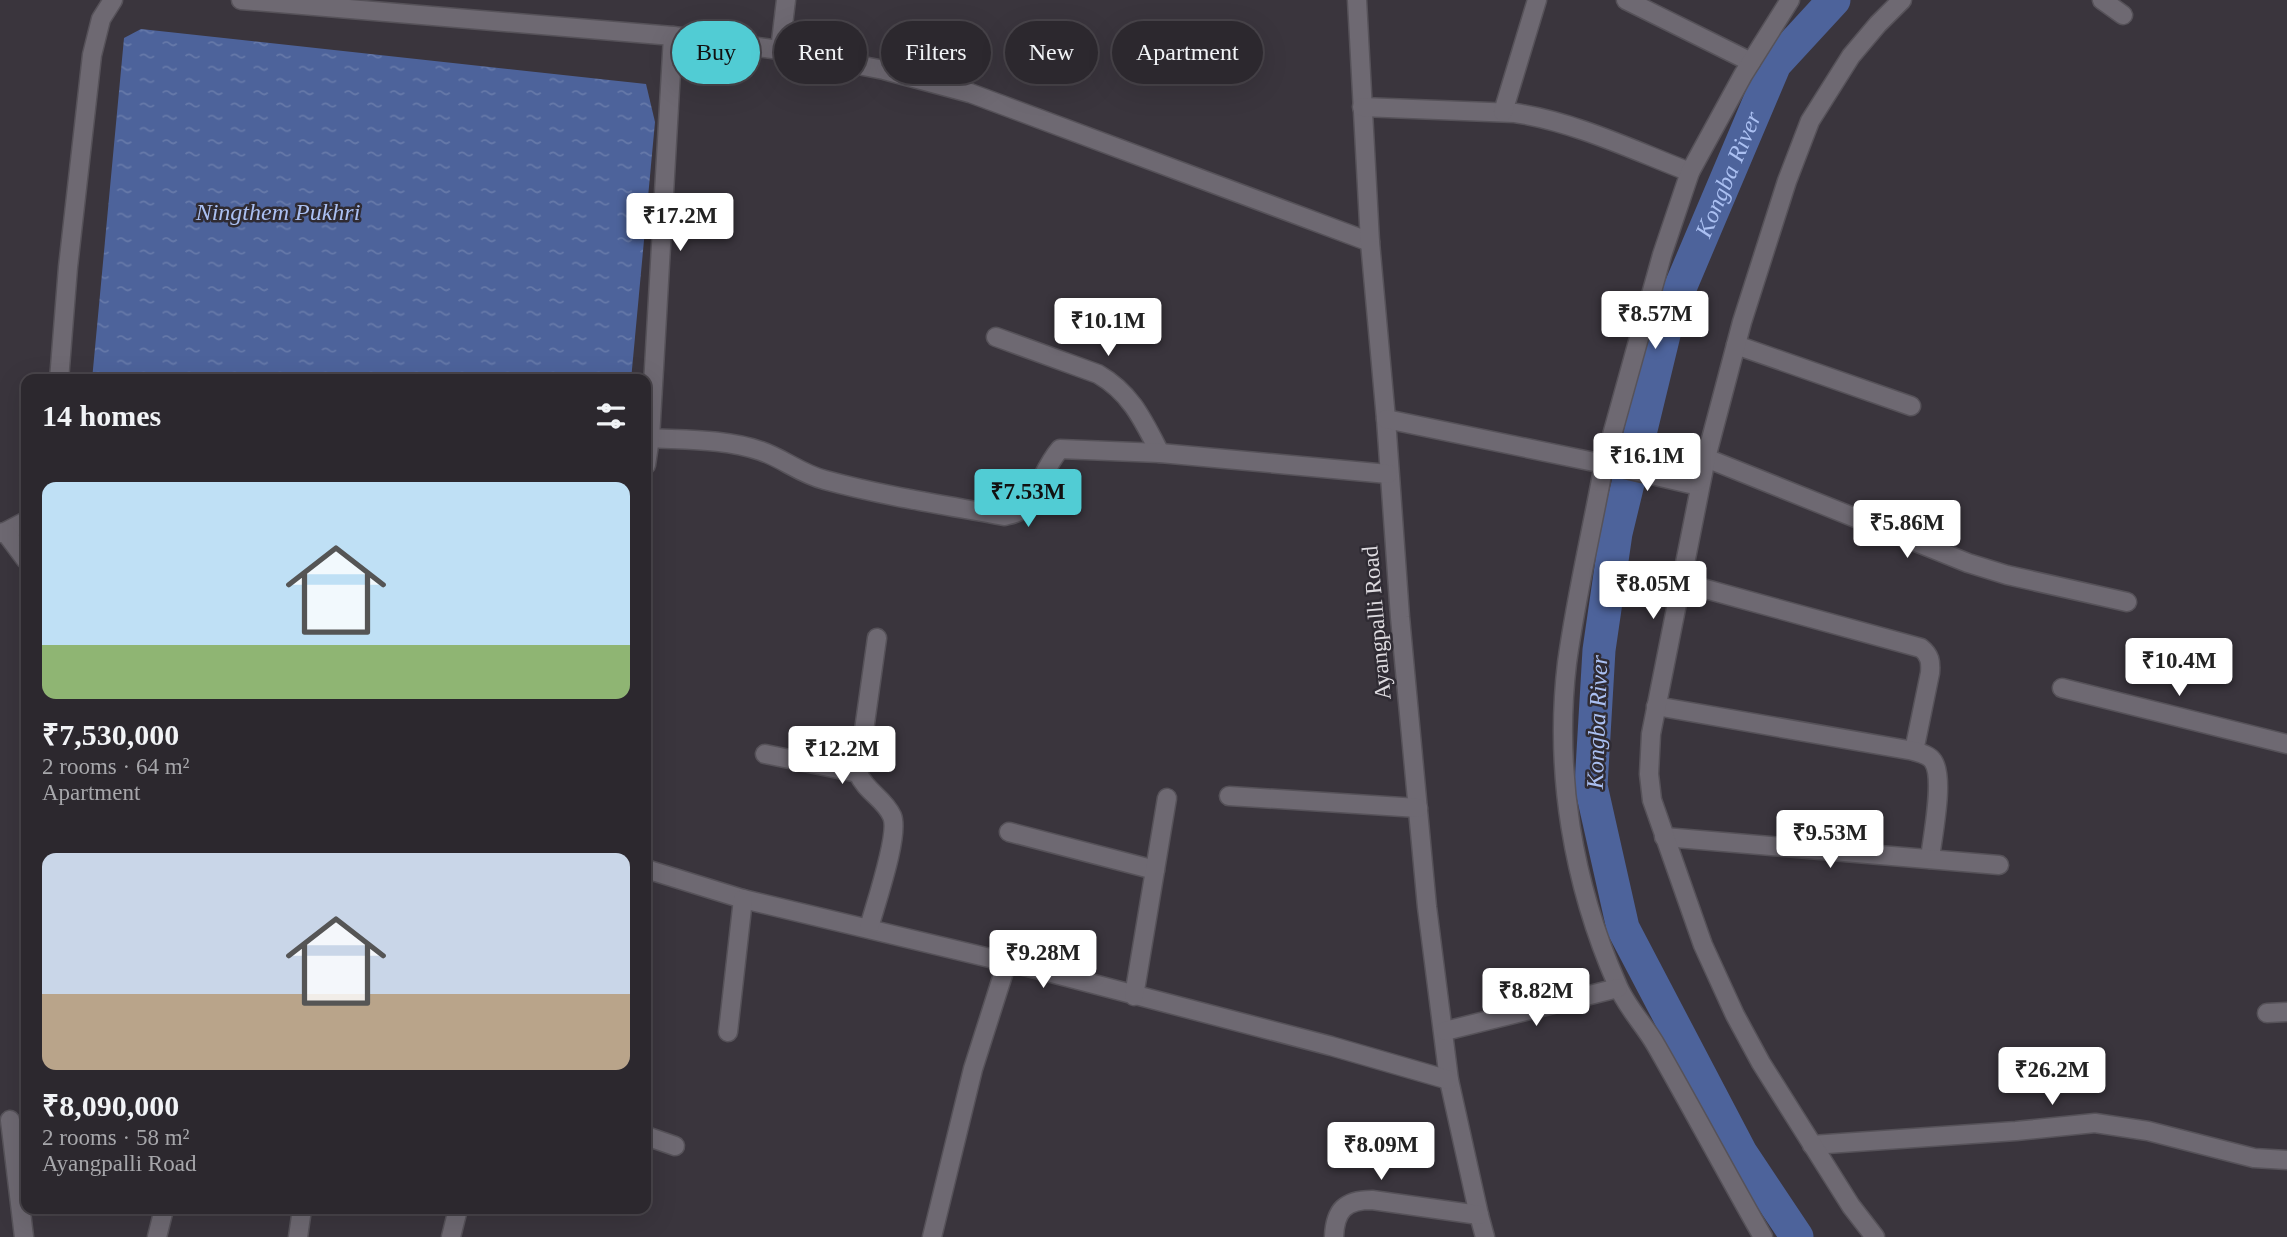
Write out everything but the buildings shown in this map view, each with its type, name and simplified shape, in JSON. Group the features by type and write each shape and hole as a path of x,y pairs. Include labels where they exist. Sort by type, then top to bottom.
{"street":[{"path":"59,374 68,267 92,55 101,19 111,0"},
{"path":"241,0 672,36"},
{"path":"783,21 786,0"},
{"name":"Ayangpalli Road","path":"1357,0 1370,242 1427,907 1450,1080 1485,1237"},
{"path":"1503,112 1537,0"},
{"path":"1626,0 1751,62"},
{"path":"1763,1237 1655,1042 1618,988 1594,927 1569,819 1563,725 1567,663 1662,255 1690,172 1751,62 1790,0"},
{"path":"1875,1237 1851,1206 1812,1145 1735,1015 1703,945 1664,837 1652,800 1649,774 1651,734 1680,582 1690,483 1706,458 1736,345 1787,181 1810,121 1851,56 1902,0"},
{"path":"2102,0 2123,15"},
{"path":"651,421 672,53"},
{"path":"867,67 970,93 1370,242"},
{"path":"1362,107 1503,112 1552,121 1690,172"},
{"path":"996,337 1098,374 1113,383 1138,412 1160,453"},
{"path":"1736,345 1911,406"},
{"path":"1386,419 1690,483"},
{"path":"651,438 732,443 766,453 807,475 824,480 878,493 1004,516 1017,513 1025,507 1052,458 1060,449 1160,453 1388,474"},
{"path":"1706,458 1968,564 2127,602"},
{"path":"21,523 3,532 21,554"},
{"path":"1680,582 1921,648 1927,652 1931,663 1930,673 1914,751"},
{"path":"869,928 893,836 893,822 883,803 863,786 858,773 877,638"},
{"path":"2062,688 2287,744"},
{"path":"1656,706 1914,751 1929,757 1937,770 1938,780 1930,859"},
{"path":"765,754 858,773"},
{"path":"1229,796 1418,808"},
{"path":"1134,996 1167,798"},
{"path":"1009,832 1155,870"},
{"path":"1664,837 1999,865"},
{"path":"651,871 743,899 1007,962 1331,1046 1450,1080"},
{"path":"728,1032 743,899"},
{"path":"933,1237 973,1069 1007,962"},
{"path":"1445,1031 1618,988"},
{"path":"2267,1013 2287,1012"},
{"path":"10,1121 21,1212"},
{"path":"1812,1145 2095,1123 2123,1126 2254,1158 2287,1160"},
{"path":"651,1138 675,1146"},
{"path":"1334,1237 1338,1216 1345,1206 1356,1200 1479,1215"},
{"path":"21,1214 24,1237"},
{"path":"157,1237 162,1214"},
{"path":"298,1237 301,1214"},
{"path":"451,1237 457,1214"}],"water":[{"name":"Ningthem Pukhri","path":"141,29 646,84 655,122 632,374 93,374 124,38"}],"waterway":[{"name":"Kongba River","path":"1797,1237 1741,1153 1623,928 1591,786 1599,650 1616,533 1669,314 1775,64 1834,0"}]}
